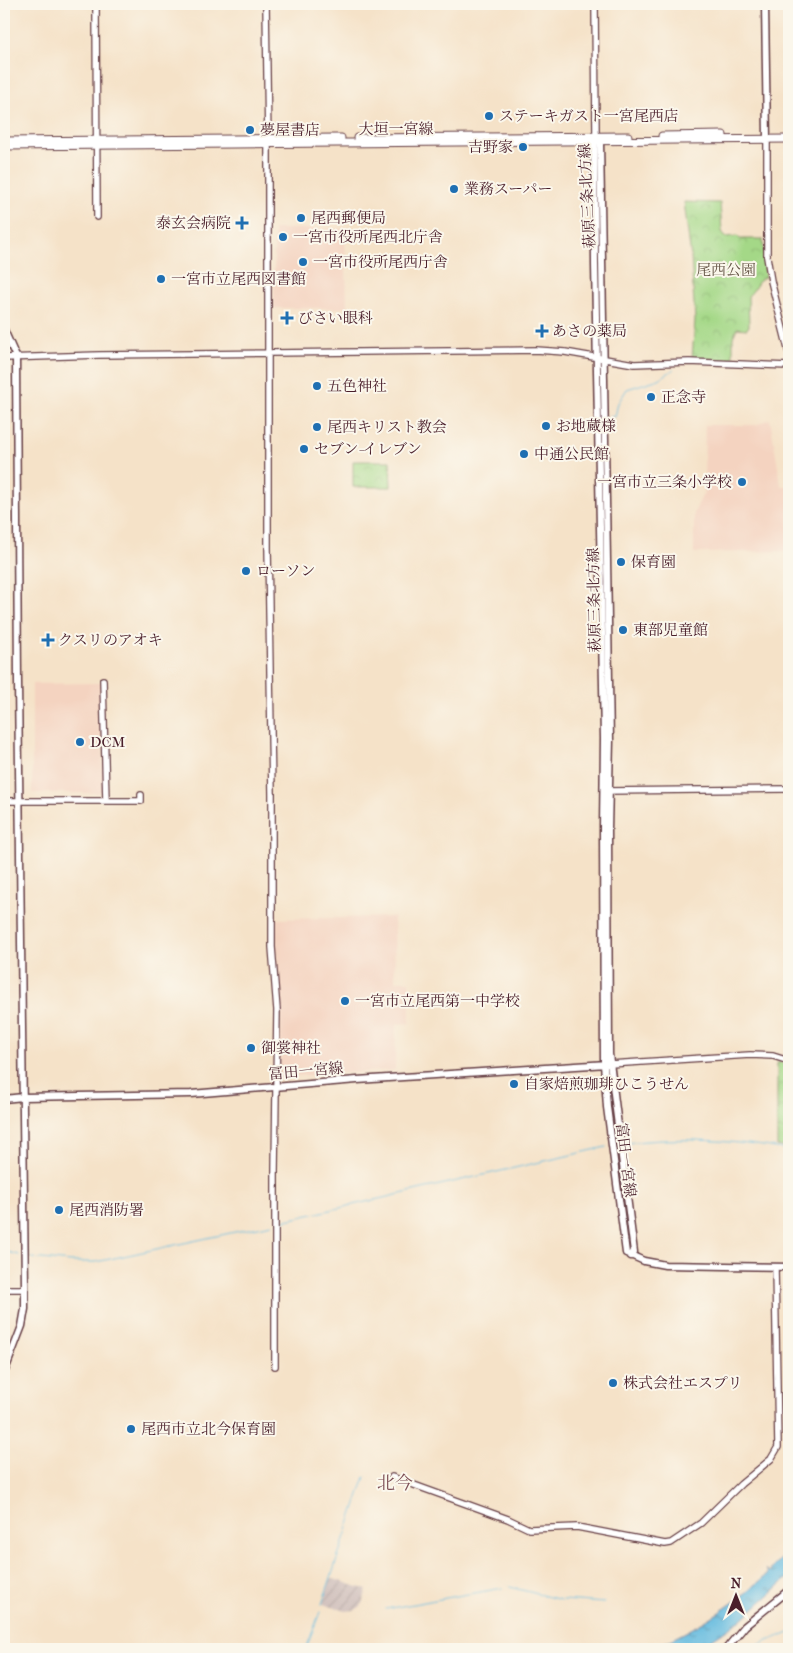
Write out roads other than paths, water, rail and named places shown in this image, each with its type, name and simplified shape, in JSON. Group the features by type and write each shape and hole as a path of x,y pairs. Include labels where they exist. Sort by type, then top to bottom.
{"main road":[{"path":"765,4 767,137"},
{"name":"大垣一宮線","path":"4,141 268,142 767,137 789,135"},
{"name":"大垣一宮線","path":"767,137 789,139"},
{"name":"萩原三条北方線","path":"597,139 600,359 610,740 606,791 607,1064"},
{"name":"大垣一宮線","path":"4,146 96,142"},
{"path":"4,330 16,357 25,1289 25,1309 22,1326 4,1374"},
{"name":"冨田一宮線","path":"4,1099 191,1094 276,1086 607,1064"},
{"name":"富田一宮線","path":"607,1064 607,1108 626,1253 644,1261 665,1264 789,1267"},
{"path":"726,1649 745,1626 789,1590"}],"street":[{"path":"96,4 97,217"},
{"path":"266,4 272,947 277,1010 275,1366"},
{"path":"595,4 597,139"},
{"path":"767,137 768,257 771,280 789,353"},
{"path":"4,358 536,350 565,352 634,364 689,362 789,366"},
{"path":"103,680 106,801"},
{"path":"606,791 789,789"},
{"path":"4,801 141,801 141,795"},
{"path":"607,1064 750,1055 774,1056 789,1061"},
{"path":"392,1477 508,1519 529,1529 578,1527 652,1542 671,1543 701,1523 741,1484 772,1459 778,1447 775,1267"},
{"path":"4,1286 7,1289 25,1289"}],"water":[{"path":"789,1550 789,1577 741,1620 695,1649 650,1649 712,1617 768,1574 766,1569 769,1572"}],"waterway":[{"path":"610,416 615,417 618,403 627,389 659,379 673,370"},
{"path":"627,1143 708,1140 789,1150"},
{"path":"278,1222 606,1147"},
{"path":"32,1258 71,1262 96,1262 272,1224"},
{"path":"4,1251 19,1255"},
{"path":"322,1604 365,1477"},
{"path":"510,1587 561,1600"},
{"path":"469,1594 503,1588"},
{"path":"386,1609 468,1594"},
{"path":"563,1600 604,1603"},
{"path":"306,1649 320,1612"},
{"path":"749,1649 789,1632"}],"place":[{"name":"ステーキガスト一宮尾西店","path":"489,116"},
{"name":"夢屋書店","path":"250,130"},
{"name":"吉野家","path":"523,147"},
{"name":"業務スーパー","path":"454,189"},
{"name":"尾西郵便局","path":"301,218"},
{"name":"泰玄会病院","path":"242,223"},
{"name":"一宮市役所尾西北庁舎","path":"283,237"},
{"name":"一宮市役所尾西庁舎","path":"303,262"},
{"name":"一宮市立尾西図書館","path":"161,279"},
{"name":"びさい眼科","path":"287,318"},
{"name":"あさの薬局","path":"542,331"},
{"name":"五色神社","path":"317,386"},
{"name":"正念寺","path":"651,397"},
{"name":"お地蔵様","path":"546,426"},
{"name":"尾西キリスト教会","path":"317,427"},
{"name":"セブン-イレブン","path":"304,449"},
{"name":"中通公民館","path":"524,454"},
{"name":"一宮市立三条小学校","path":"742,482"},
{"name":"保育園","path":"621,562"},
{"name":"ローソン","path":"246,571"},
{"name":"東部児童館","path":"623,630"},
{"name":"クスリのアオキ","path":"48,640"},
{"name":"DCM","path":"80,742"},
{"name":"一宮市立尾西第一中学校","path":"345,1001"},
{"name":"御裳神社","path":"251,1048"},
{"name":"自家焙煎珈琲ひこうせん","path":"514,1084"},
{"name":"尾西消防署","path":"59,1210"},
{"name":"株式会社エスプリ","path":"613,1383"},
{"name":"尾西市立北今保育園","path":"131,1429"}],"district":[{"name":"北今","path":"395,1483"}],"park label":[{"name":"尾西公園","path":"726,270"}]}
